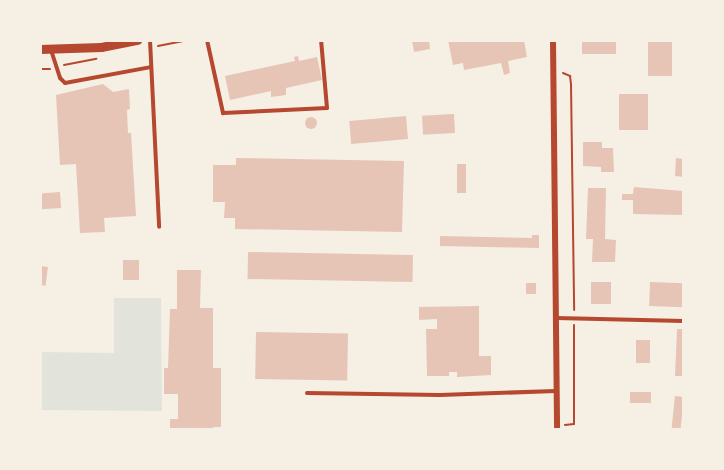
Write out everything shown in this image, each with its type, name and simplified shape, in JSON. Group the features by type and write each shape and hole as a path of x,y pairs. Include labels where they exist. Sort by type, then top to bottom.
{"street":[{"path":"40,49 101,47 137,40"},
{"path":"553,40 556,391 560,428"}],"lane":[{"path":"150,40 159,227"},
{"path":"207,40 223,113 327,108 321,40"},
{"path":"51,50 60,78 65,83 152,67"},
{"path":"556,318 684,321"},
{"path":"307,393 440,395 556,391"}],"path":[{"path":"560,428 574,424 572,84"}],"shaded area":[{"path":"114,298 161,298 162,411 41,410 41,352 114,353"}],"building":[{"path":"412,40 429,40 430,49 414,52"},
{"path":"448,40 524,40 527,57 508,61 510,73 504,75 501,63 464,70 463,63 453,65"},
{"path":"582,40 616,40 616,54 582,54"},
{"path":"648,40 672,40 672,76 648,76"},
{"path":"298,56 299,61 317,57 322,80 286,88 286,95 271,97 271,91 230,100 225,76 295,61 294,57"},
{"path":"103,84 113,92 129,89 128,133 131,133 136,216 104,218 105,232 80,233 76,164 60,165 56,95"},
{"path":"619,94 648,94 648,130 619,130"},
{"path":"454,114 455,133 423,135 422,116"},
{"path":"406,116 408,139 351,144 349,121"},
{"path":"311,117 317,123 311,129 305,123"},
{"path":"583,142 602,142 602,148 613,148 614,172 601,172 601,167 583,166"},
{"path":"236,158 404,161 402,232 235,229 235,218 224,218 225,202 213,202 213,165 236,165"},
{"path":"676,158 684,159 684,177 675,176"},
{"path":"457,164 466,164 466,193 457,193"},
{"path":"634,187 684,191 684,215 633,214 633,200 622,200 622,194 633,194"},
{"path":"588,188 606,188 605,239 616,240 615,262 592,262 593,239 586,239"},
{"path":"60,192 61,208 41,209 40,193"},
{"path":"532,235 539,235 539,248 440,246 440,236 532,238"},
{"path":"248,252 413,255 413,282 248,279"},
{"path":"123,260 139,260 139,280 123,280"},
{"path":"40,266 48,267 46,286 40,285"},
{"path":"177,270 201,270 200,308 213,308 213,368 221,368 221,427 213,427 213,430 170,430 170,419 178,419 178,394 164,394 164,368 168,368 170,309 177,309"},
{"path":"591,282 611,282 611,304 591,304"},
{"path":"650,282 684,283 683,307 649,306"},
{"path":"526,283 536,283 536,294 526,294"},
{"path":"479,306 479,356 491,356 491,375 457,377 457,372 449,372 449,376 427,376 426,329 437,329 437,319 419,320 419,307"},
{"path":"677,329 684,329 684,376 675,376"},
{"path":"256,332 348,334 347,381 255,379"},
{"path":"636,340 650,340 650,363 636,363"},
{"path":"630,392 651,392 651,403 630,403"},
{"path":"675,396 684,397 680,430 671,430"}]}
